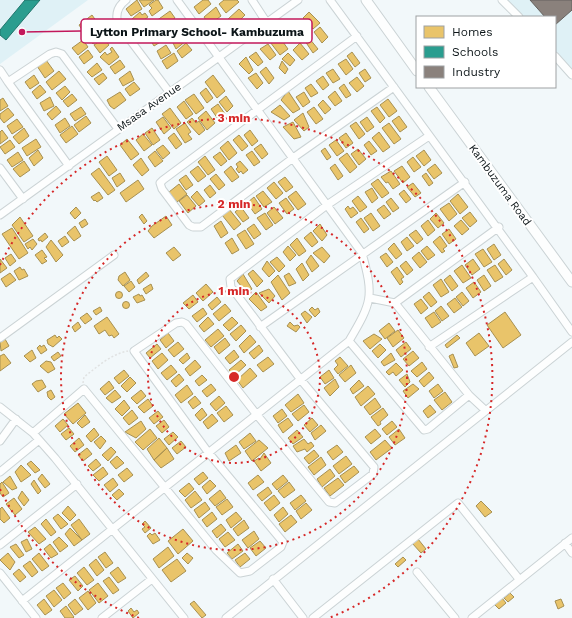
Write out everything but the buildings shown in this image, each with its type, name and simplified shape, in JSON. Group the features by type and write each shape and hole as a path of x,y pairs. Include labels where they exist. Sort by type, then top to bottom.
{"main road":[{"path":"366,0 416,70"},
{"name":"Kambuzuma Road","path":"430,88 572,282"}],"street":[{"path":"126,0 119,5 117,14 118,24 170,93"},
{"path":"22,601 349,341 362,319 370,298 370,286 362,253 177,0"},
{"path":"252,0 267,23"},
{"name":"Msasa Avenue","path":"0,215 298,0"},
{"path":"330,0 429,136 498,227 572,332"},
{"path":"502,0 518,16"},
{"path":"357,36 162,180 160,183 162,189 189,225 197,228 201,227 293,158 394,87"},
{"path":"8,82 50,54 56,52 62,54 118,129"},
{"path":"556,57 572,75"},
{"path":"0,70 69,166"},
{"path":"33,433 84,389 216,550 240,573 250,571 281,547 283,542 208,452 134,351 176,323 182,322 186,324 257,415 330,504 335,503 373,474 375,470 373,464 301,380 260,327 231,287 230,279 327,205 429,136"},
{"path":"0,168 23,199"},
{"path":"260,327 362,253 465,182"},
{"path":"395,304 498,227"},
{"path":"0,338 114,255"},
{"path":"429,347 533,277"},
{"path":"370,298 395,304 469,395 485,410"},
{"path":"349,341 424,430 428,429 469,395"},
{"path":"226,618 485,410 571,346"},
{"path":"0,407 33,433 77,484 184,618"},
{"path":"0,441 16,419"},
{"path":"0,472 39,440"},
{"path":"0,546 77,484"},
{"path":"314,618 458,503 519,579"},
{"path":"472,618 572,538"},
{"path":"565,543 572,553"},
{"path":"417,572 454,618"},
{"path":"0,573 36,618"},
{"path":"102,618 152,579"},
{"path":"273,579 303,618"}],"path":[{"path":"84,389 82,382 84,377 103,362 122,352 134,351"}],"shaded area":[{"path":"0,0 88,0 0,64"},
{"path":"502,0 572,0 572,75 556,58 556,16 517,16"}],"place":[{"name":"Lytton Primary School- Kambuzuma","path":"22,32"}]}
